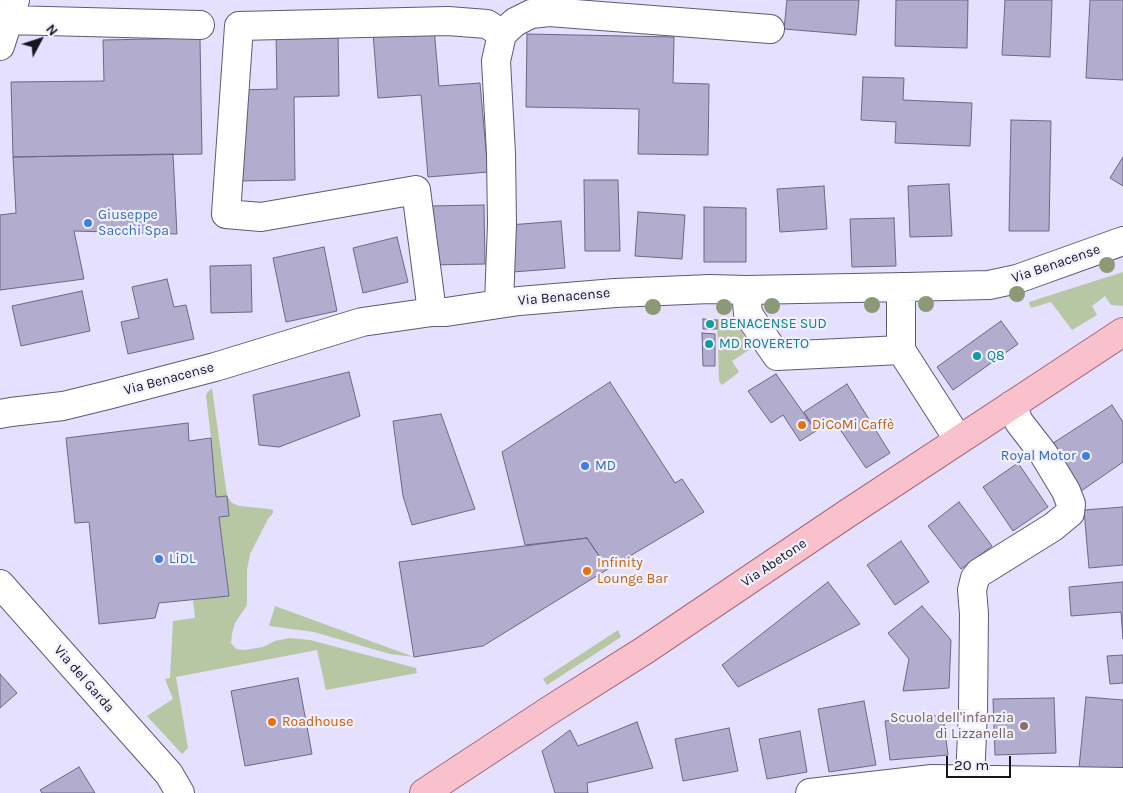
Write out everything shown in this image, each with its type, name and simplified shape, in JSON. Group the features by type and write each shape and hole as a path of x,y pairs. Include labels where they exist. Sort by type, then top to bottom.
{"main road":[{"name":"Via Abetone","path":"424,793 652,646 845,515 1123,332"}],"street":[{"path":"0,46 9,9 200,25"},
{"path":"499,303 502,224 501,154 496,61 502,34 515,22 531,14 549,12 770,29"},
{"path":"432,312 416,190 261,217 226,214 239,26 448,21 487,24 502,34"},
{"name":"Via Benacense","path":"4,412 63,406 108,396 215,367 362,322 432,312 446,312 499,303 615,293 710,289 746,290 989,284 1016,280 1123,241"},
{"path":"901,287 901,350 958,440"},
{"path":"746,290 748,314 777,356 901,350"},
{"path":"970,780 973,710 974,614 972,590 975,578 979,573 1053,527 1070,513 1071,504 1066,491 1043,453 1019,422 1012,405"},
{"name":"Via del Garda","path":"0,584 174,784 198,793"},
{"path":"810,793 908,787 932,779 970,780 1002,786 1123,782"}],"green space":[{"path":"1123,272 1123,305 1111,305 1105,296 1092,306 1097,315 1072,330 1051,302 1031,308 1029,302"},
{"path":"733,318 752,348 732,361 739,372 722,385 719,381 717,319"},
{"path":"212,388 227,496 216,497 206,396"},
{"path":"227,496 232,503 239,506 273,510 250,554 247,570 247,605 235,623 232,634 231,643 236,649 244,650 263,647 275,641 290,638 310,640 416,668 417,673 326,690 317,650 176,677 188,748 182,754 147,716 173,699 165,679 170,678 173,621 195,618 193,600 229,595 219,517 229,516"},
{"path":"275,606 414,657 390,654 314,632 269,626"},
{"path":"618,630 621,637 547,685 543,679"}],"building":[{"path":"787,0 859,0 856,35 784,29"},
{"path":"896,0 968,0 967,48 895,46"},
{"path":"1005,0 1052,0 1050,57 1002,55"},
{"path":"1090,0 1123,0 1123,80 1086,78"},
{"path":"434,28 439,86 480,83 488,172 428,177 421,95 378,98 373,33"},
{"path":"338,31 339,96 294,97 295,180 237,181 236,90 277,89 276,32"},
{"path":"527,34 674,37 673,83 709,84 708,155 638,154 639,109 526,107"},
{"path":"200,38 202,154 13,157 11,82 104,81 103,40"},
{"path":"863,77 904,78 903,100 972,103 970,146 895,143 896,122 861,120"},
{"path":"1011,120 1051,121 1049,231 1009,231"},
{"name":"Giuseppe Sacchi Spa","path":"173,154 177,234 74,231 84,279 0,290 0,215 16,213 13,157"},
{"path":"1123,157 1123,186 1110,178"},
{"path":"584,180 618,180 620,251 585,251"},
{"path":"949,184 952,236 910,237 908,186"},
{"path":"824,186 827,229 780,232 777,189"},
{"path":"484,205 485,264 430,265 429,206"},
{"path":"704,207 746,208 746,262 704,262"},
{"path":"638,212 685,215 682,259 635,256"},
{"path":"894,218 896,266 852,267 850,219"},
{"path":"561,221 565,268 513,272 509,225"},
{"path":"397,237 408,282 363,293 353,248"},
{"path":"324,247 337,311 286,322 273,258"},
{"path":"251,265 252,312 211,313 210,266"},
{"path":"167,279 174,307 186,305 194,339 128,354 121,322 139,318 132,287"},
{"path":"82,291 90,331 21,346 12,306"},
{"name":"BENACENSE SUD","path":"703,319 717,320 717,329 703,329"},
{"name":"Q8","path":"1001,321 1018,344 953,390 937,367"},
{"name":"MD ROVERETO","path":"702,333 715,334 715,366 703,366"},
{"path":"349,372 360,416 279,447 259,445 253,395"},
{"path":"776,374 816,431 800,441 783,415 771,423 748,391"},
{"name":"MD","path":"610,382 675,483 682,479 704,512 608,569 587,538 525,545 502,452"},
{"path":"847,384 890,453 866,468 833,419 816,431 804,412"},
{"name":"Royal Motor","path":"1112,405 1123,422 1123,462 1074,496 1044,449"},
{"path":"441,414 475,509 412,525 403,496 393,421"},
{"name":"LiDL","path":"188,423 189,441 211,438 216,497 227,496 229,516 219,517 229,596 159,603 155,618 99,624 89,522 75,523 66,438"},
{"path":"1018,463 1048,507 1013,531 983,487"},
{"path":"959,502 992,546 961,569 928,526"},
{"path":"1123,507 1123,565 1089,568 1084,510"},
{"path":"587,538 608,569 483,646 414,657 399,562"},
{"path":"901,541 929,582 895,605 867,565"},
{"path":"828,582 860,624 738,687 722,665"},
{"path":"1123,582 1123,639 1121,612 1071,616 1069,587"},
{"path":"922,606 951,640 949,688 903,691 909,659 888,633"},
{"path":"1123,655 1123,683 1110,684 1107,656"},
{"path":"0,674 17,693 0,708"},
{"name":"Roadhouse","path":"298,678 312,754 245,766 231,691"},
{"path":"1086,697 1123,700 1123,771 1079,768"},
{"name":"Scuola dell'infanzia di Lizzanella","path":"1054,698 1056,753 995,755 993,699"},
{"path":"864,701 876,765 829,772 818,709"},
{"path":"943,715 948,755 890,760 885,721"},
{"path":"637,722 653,768 587,783 588,793 555,793 542,751 570,730 578,746"},
{"path":"729,728 738,771 683,781 675,739"},
{"path":"800,731 807,772 767,779 759,739"},
{"path":"79,767 95,793 42,793 40,790"}],"place":[{"name":"Giuseppe Sacchi Spa","path":"88,223"},
{"name":"BENACENSE SUD","path":"710,324"},
{"name":"MD ROVERETO","path":"709,344"},
{"name":"Q8","path":"977,356"},
{"name":"DiCoMi Caffè","path":"802,425"},
{"name":"Royal Motor","path":"1086,456"},
{"name":"MD","path":"585,466"},
{"name":"LiDL","path":"159,559"},
{"name":"Infinity Lounge Bar","path":"587,571"},
{"name":"Roadhouse","path":"272,722"},
{"name":"Scuola dell'infanzia di Lizzanella","path":"1024,726"}]}
